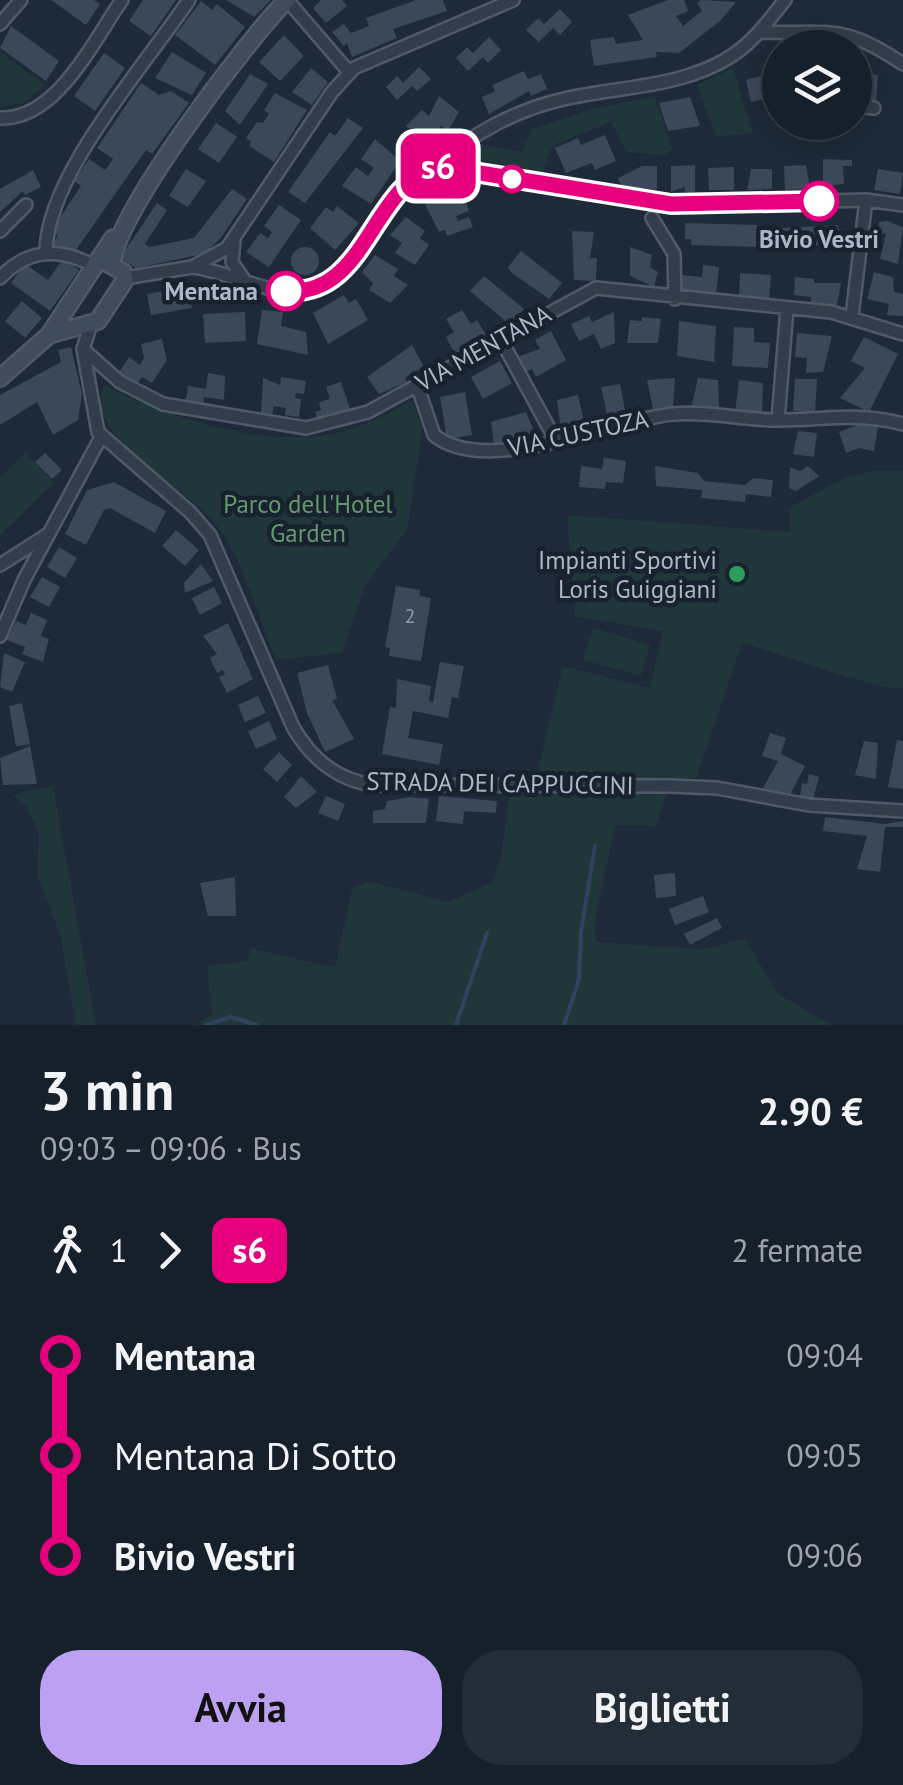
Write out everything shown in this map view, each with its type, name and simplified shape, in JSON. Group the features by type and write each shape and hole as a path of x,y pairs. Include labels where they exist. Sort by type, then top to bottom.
{"main road":[{"path":"0,378 49,335 231,63 287,0"},
{"path":"112,265 117,236"},
{"path":"49,335 101,318 125,278 112,265 102,262 94,266"},
{"path":"70,304 72,317 88,325"}],"street":[{"path":"0,24 20,0"},
{"path":"0,118 24,116 44,104 122,0"},
{"path":"46,252 48,226 72,170 190,0"},
{"path":"287,0 350,72"},
{"path":"125,278 192,267 234,242 350,72 513,0"},
{"path":"192,267 294,292 329,282 347,266 408,185 459,146 520,114 561,99 692,74 736,54 785,0"},
{"path":"872,47 903,64"},
{"path":"437,166 671,204 866,200 903,204"},
{"path":"852,316 866,200"},
{"path":"0,231 26,205"},
{"path":"652,218 674,254 675,299"},
{"path":"234,242 232,262 245,280"},
{"path":"0,278 22,258 46,252 94,266"},
{"name":"VIA MENTANA","path":"83,349 106,373 153,400 298,428 355,417 596,288 852,316 903,334"},
{"path":"778,420 787,309"},
{"path":"0,636 32,566 101,437 94,420 83,349 88,325"},
{"path":"500,338 555,439"},
{"name":"VIA CUSTOZA","path":"417,386 429,428 444,442 500,450 673,414 778,420 847,414 903,424"},
{"name":"STRADA DEI CAPPUCCINI","path":"101,437 205,528 292,727 310,752 344,778 392,786 717,788 809,806 903,811"},
{"path":"5,562 50,532"},
{"path":"5,562 32,566"}],"green space":[{"path":"0,52 45,85 24,103 0,107"},
{"path":"733,68 753,133 716,137 697,85"},
{"path":"655,96 672,149 664,155 626,152 611,122 553,145 542,173 470,157 480,144 522,152 531,130 588,110"},
{"name":"Parco dell'Hotel Garden","path":"104,385 183,418 269,436 336,433 370,422 411,401 423,427 407,530 365,585 342,653 276,660 227,541 203,511 142,461 108,424 101,405"},
{"path":"26,453 54,483 0,535 0,477"},
{"name":"Impianti Sportivi Loris Guiggiani","path":"873,471 903,471 903,688 851,678 742,643 696,778 536,778 563,666 650,688 663,631 575,616 567,515 790,532 790,507 843,479"},
{"path":"593,628 650,645 641,676 583,660"},
{"path":"53,786 96,1025 76,1025 61,938 37,874 39,834 27,807 13,795"},
{"path":"667,792 656,826 615,825 595,922 596,942 702,949 745,939 778,994 831,1025 195,1025 212,1015 207,966 247,961 251,948 335,968 352,889 368,881 448,902 493,882 502,852 509,796"}],"building":[{"path":"51,0 94,0 100,4 86,25"},
{"path":"143,0 176,0 151,36 129,21"},
{"path":"226,0 271,0 254,17"},
{"path":"321,0 342,0 347,6 326,23 313,8"},
{"path":"416,0 443,0 447,11 393,29 397,38 352,57 347,43 344,46 332,32 344,24 351,33 369,26 366,18"},
{"path":"668,0 684,0 688,11 676,16 683,26 702,11 697,3 701,0 736,2 720,21 679,53 656,52 657,57 594,66 590,40 614,37 616,44 643,40 628,15"},
{"path":"201,1 212,10 217,4 245,27 215,65 175,35"},
{"path":"560,9 572,22 560,35 553,28 539,42 526,30 538,18 544,24"},
{"path":"11,26 59,61 46,81 0,48"},
{"path":"284,35 304,56 280,81 259,62"},
{"path":"489,37 501,50 488,63 483,57 468,71 456,58 467,47 473,53"},
{"path":"172,52 206,73 192,95 155,78"},
{"path":"104,53 125,68 95,111 74,96"},
{"path":"419,67 431,79 417,91 412,86 397,100 386,87 397,76 403,83"},
{"path":"311,68 328,82 312,105 292,92"},
{"path":"524,71 528,79 541,74 547,89 531,96 529,91 489,114 482,97 495,91 492,85"},
{"path":"250,74 268,84 240,125 225,111"},
{"path":"872,74 878,75 876,104 872,104"},
{"path":"762,76 762,99 751,102 746,80"},
{"path":"141,83 159,95 171,91 189,103 152,154 146,150 71,257 52,245 58,236 51,231 81,186 74,181 89,159 105,170 113,159 97,148"},
{"path":"275,93 307,110 274,162 249,146 251,142 246,138 257,122 263,123 269,114 264,110"},
{"path":"439,96 459,112 448,131 441,126 426,142 406,126 422,110 429,116"},
{"path":"690,97 700,126 668,131 659,103"},
{"path":"348,118 363,128 305,203 288,192 330,132 335,136"},
{"path":"216,123 237,137 219,163 198,149"},
{"path":"605,135 616,161 595,170 592,163 566,173 555,148 578,138 581,145"},
{"path":"375,139 400,161 371,204 342,186 356,167 368,176 374,168 361,159"},
{"path":"823,159 852,160 852,166 843,166 844,184 823,186"},
{"path":"695,165 695,192 685,192 685,187 671,192 671,166"},
{"path":"806,165 810,189 785,190 784,166"},
{"path":"642,166 657,166 657,190 622,187 618,178"},
{"path":"734,167 734,190 709,190 708,168"},
{"path":"186,169 206,181 188,207 169,196"},
{"path":"751,169 772,169 772,189 747,190"},
{"path":"878,169 903,173 900,194 874,190"},
{"path":"33,170 41,187 25,195 23,191 0,212 0,189"},
{"path":"460,186 469,211 456,216 458,221 469,217 473,227 447,236 445,230 439,232 421,196 436,191 438,198"},
{"path":"232,189 247,199 220,239 203,254 136,268 120,258 157,203 167,210 145,244 150,247 194,238"},
{"path":"279,205 301,220 269,267 246,252 260,233 268,238 272,232 264,226"},
{"path":"337,206 359,223 335,250 310,228 326,207 333,212"},
{"path":"406,217 425,231 420,238 429,245 415,265 395,253 402,243 390,235"},
{"path":"879,222 903,227 898,264 880,259 886,234 877,232"},
{"path":"685,223 757,225 757,247 691,245 691,239 685,239"},
{"path":"838,225 843,244 779,247 782,228"},
{"path":"572,231 594,232 590,258 597,258 596,281 574,280"},
{"path":"305,247 315,251 319,261 315,271 305,275 295,271 291,261 295,251"},
{"path":"630,247 652,255 650,267 658,272 654,287 630,276"},
{"path":"521,251 562,283 549,299 508,267"},
{"path":"375,255 398,269 394,276 408,285 390,303 369,290 373,283 362,272"},
{"path":"63,259 79,270 50,311 11,283 25,264 48,280"},
{"path":"703,265 719,267 716,296 679,293 681,275 702,277"},
{"path":"874,272 893,277 894,292 903,294 903,316 887,315 889,304 867,299"},
{"path":"740,273 771,275 769,302 739,300"},
{"path":"484,276 524,309 510,325 470,291"},
{"path":"795,277 814,279 814,283 841,283 837,306 811,304 811,297 794,295"},
{"path":"188,287 192,308 151,315 147,294"},
{"path":"344,295 349,303 356,299 368,320 328,344 313,313"},
{"path":"22,301 42,318 25,338 5,321"},
{"path":"262,310 283,312 281,326 306,332 308,355 257,344"},
{"path":"462,310 471,324 477,320 486,335 455,354 446,337 454,332 446,319"},
{"path":"245,312 246,341 205,343 203,314"},
{"path":"614,312 615,343 601,349 594,334 579,341 571,324 589,316 592,322"},
{"path":"642,317 661,319 658,343 627,343 630,320 642,321"},
{"path":"679,321 716,326 714,362 677,356"},
{"path":"734,327 754,328 754,342 770,343 768,368 732,366"},
{"path":"551,331 566,360 536,377 532,369 525,372 517,357 540,349 535,340"},
{"path":"797,333 832,336 823,372 806,373 807,358 795,357"},
{"path":"864,337 898,354 869,412 840,398 865,368 851,361"},
{"path":"162,339 167,360 152,383 142,377 137,384 119,373 129,357 140,365 144,358 141,344"},
{"path":"412,345 424,367 405,378 407,382 379,394 367,377"},
{"path":"71,347 82,394 78,420 53,435 37,402 0,425 0,395 61,362 58,350"},
{"path":"500,361 512,383 483,399 471,377"},
{"path":"208,373 225,376 224,400 204,397 203,406 185,404 188,386 206,389"},
{"path":"281,377 306,381 304,394 296,393 295,398 301,399 299,417 285,415 286,408 274,406 272,415 261,413 263,378 280,385"},
{"path":"675,378 673,407 653,409 647,380"},
{"path":"698,378 718,380 719,411 691,409"},
{"path":"795,379 817,379 815,412 793,411"},
{"path":"739,380 763,383 762,416 735,413"},
{"path":"341,382 351,412 319,423 315,412 321,410 319,402 330,399 326,387"},
{"path":"620,384 626,416 608,419 601,387"},
{"path":"465,392 472,435 447,439 440,397"},
{"path":"578,395 585,426 561,431 557,400"},
{"path":"526,412 535,433 494,445 491,422"},
{"path":"860,424 878,427 874,451 859,448 846,453 839,432"},
{"path":"798,431 817,433 814,457 793,454"},
{"path":"45,453 62,470 52,479 35,462"},
{"path":"604,458 626,461 623,483 606,482 605,489 579,487 581,466 602,469"},
{"path":"655,466 698,473 704,481 745,485 753,478 773,480 771,497 746,494 745,502 701,498 702,490 656,486"},
{"path":"808,466 819,476 796,491 789,488 790,467 800,471"},
{"path":"114,482 166,511 155,533 110,508 104,510 86,545 65,534 87,490"},
{"path":"176,530 199,550 185,566 162,546"},
{"path":"59,547 77,558 65,578 47,567"},
{"path":"201,564 213,581 185,593 184,583"},
{"path":"42,577 60,587 49,607 30,597"},
{"path":"396,586 420,590 419,596 431,598 421,661 389,656 390,648 385,647"},
{"path":"214,587 222,603 200,615 192,598"},
{"path":"31,613 47,620 41,636 49,639 43,662 22,654 25,647 7,640 16,621 26,625"},
{"path":"228,623 253,679 227,693 219,677 225,675 223,670 217,673 210,658 217,654 203,636"},
{"path":"4,653 25,662 12,692 0,687"},
{"path":"440,662 464,666 458,698 452,697 448,718 413,711 408,738 443,744 439,765 382,754 390,707 396,708 397,679 431,686 429,701 433,702"},
{"path":"328,665 337,699 332,700 354,739 325,752 307,713 297,673"},
{"path":"258,696 266,713 245,722 238,705"},
{"path":"22,703 30,744 16,746 9,706"},
{"path":"269,721 277,739 256,749 248,731"},
{"path":"770,733 786,738 781,754 805,766 790,795 786,793 783,799 763,788 778,761 762,756"},
{"path":"897,740 903,741 903,789 888,787"},
{"path":"864,741 878,743 876,779 855,775"},
{"path":"30,746 37,784 3,785 0,758"},
{"path":"279,752 292,765 277,782 263,769"},
{"path":"809,774 819,777 813,800 800,796 802,783 807,784"},
{"path":"301,776 317,792 296,808 284,797"},
{"path":"326,796 345,804 338,821 318,813"},
{"path":"439,796 497,801 496,813 464,811 463,824 436,821"},
{"path":"429,799 426,823 373,823 373,811 385,809 387,801"},
{"path":"825,817 885,824 903,821 903,827 885,827 880,872 857,869 867,836 823,831"},
{"path":"675,873 676,896 656,898 654,875"},
{"path":"235,877 236,916 208,916 200,883"},
{"path":"703,896 709,912 675,925 669,909"},
{"path":"717,918 722,928 690,945 684,934"}],"waterway":[{"path":"564,1025 579,979 581,932 595,846"},
{"path":"456,1025 487,933"},
{"path":"206,1025 231,1017 257,1025"}],"bus line":[{"name":"s6","path":"286,291 310,289 338,275 408,185 437,166 671,204 819,201"}],"place":[{"name":"Bivio Vestri","path":"819,201"},
{"name":"Mentana","path":"286,291"},
{"name":"Impianti Sportivi Loris Guiggiani","path":"737,574"}]}
